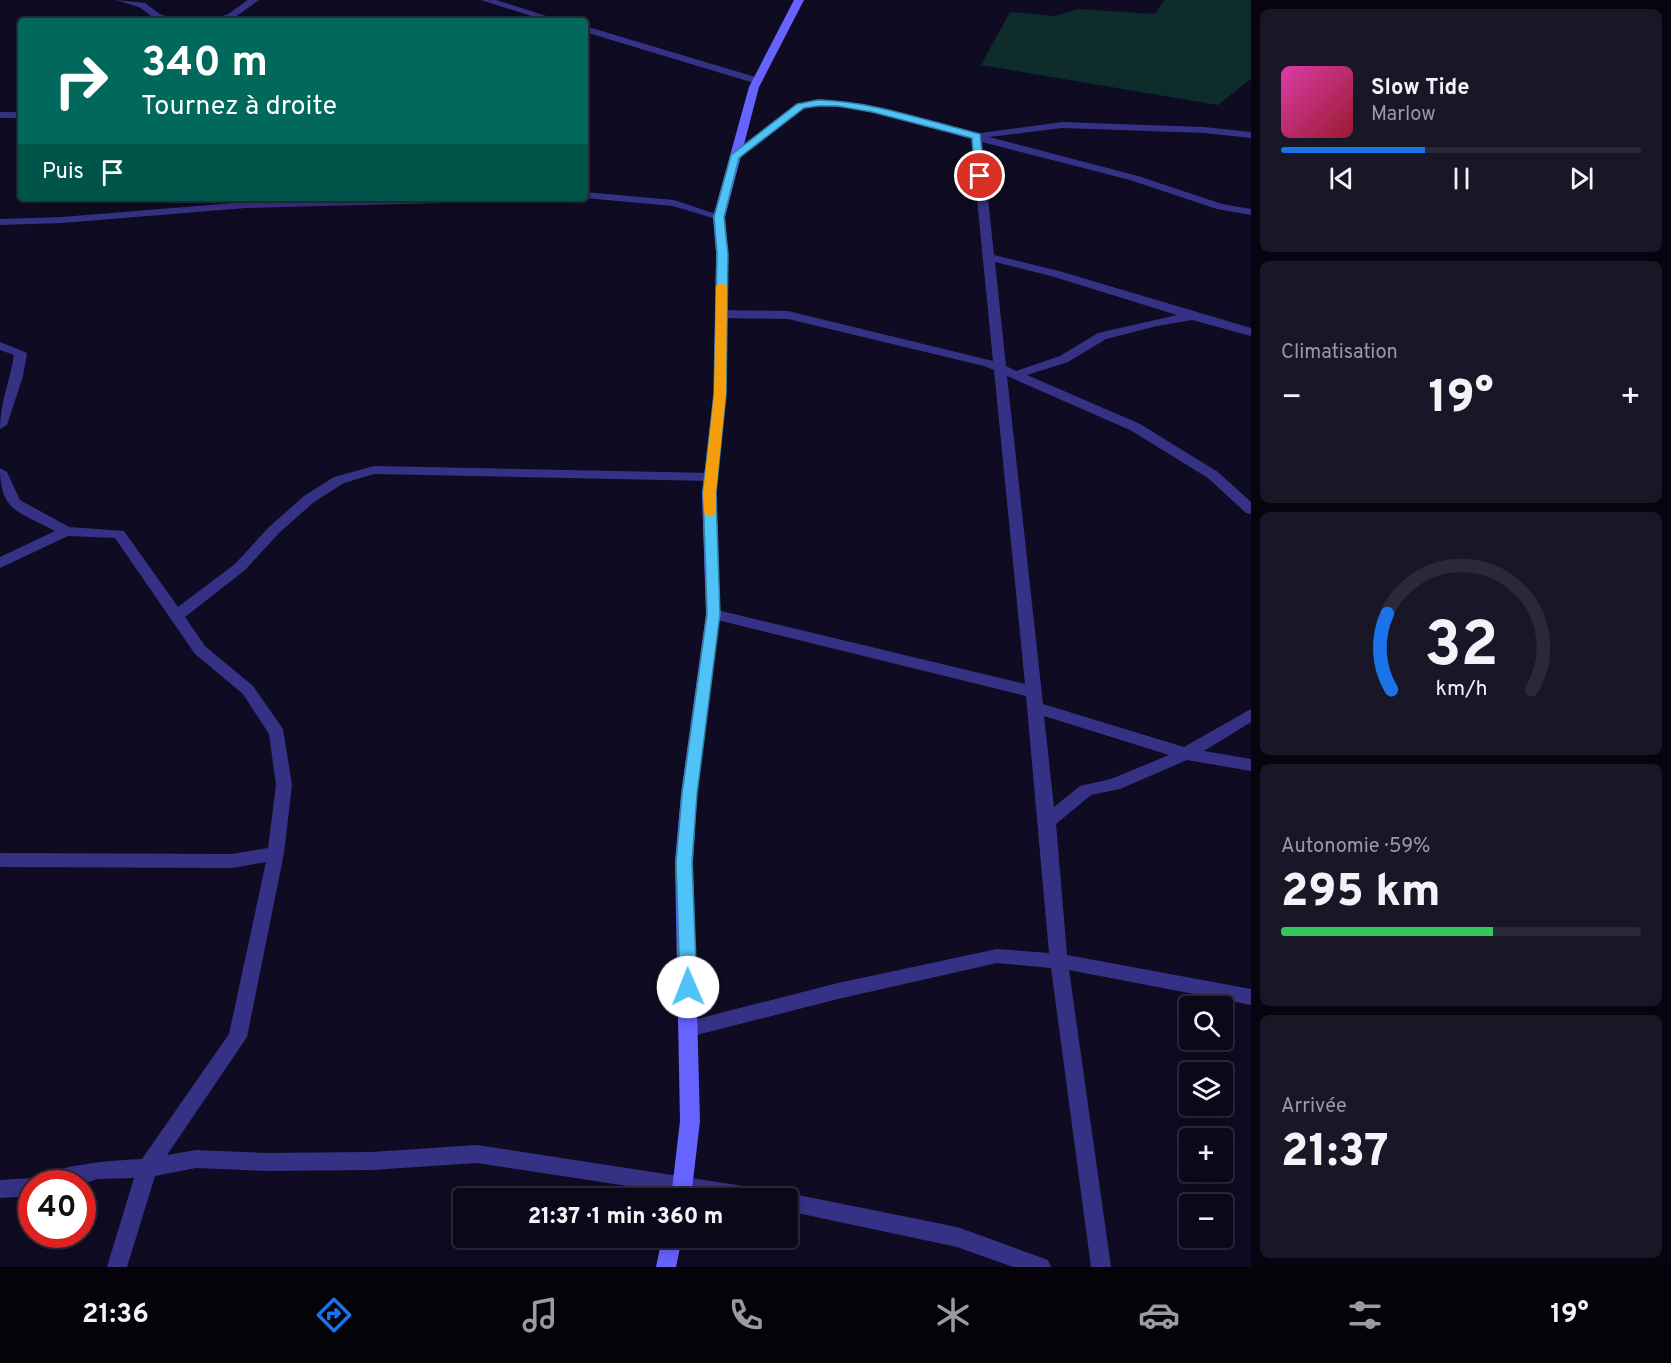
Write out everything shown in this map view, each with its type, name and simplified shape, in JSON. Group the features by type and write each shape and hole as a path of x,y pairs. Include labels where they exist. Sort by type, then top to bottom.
{"street":[{"path":"121,0 142,5 164,18"},
{"path":"223,18 231,16 254,0"},
{"path":"486,0 547,18"},
{"path":"682,1188 690,1121 684,862 689,794 713,614 709,493 720,394 722,254 719,217 734,157 758,81 800,0"},
{"path":"588,30 758,81"},
{"path":"734,157 801,106 837,103 976,136 1133,178 1224,209 1251,213"},
{"path":"0,115 18,115"},
{"path":"976,136 1062,125 1204,130 1251,135"},
{"path":"976,136 1047,822 1059,961 1101,1267"},
{"path":"588,195 674,203 719,217"},
{"path":"0,222 62,220 212,203 246,205 400,201"},
{"path":"989,257 1026,266 1192,317 1251,332"},
{"path":"720,314 788,315 988,363 1135,427 1172,452 1213,475 1251,510"},
{"path":"1016,375 1064,359 1102,336 1156,322 1192,317"},
{"path":"0,346 21,353 17,376 0,425"},
{"path":"178,615 240,567 274,530 309,499 339,480 374,470 711,477"},
{"path":"0,472 14,503 66,531 119,534 178,615 200,650 249,690 277,733 284,785 276,853 238,1037 147,1168 117,1267"},
{"path":"0,563 66,531"},
{"path":"713,614 1034,699 1186,754 1251,765"},
{"path":"1047,822 1086,790 1114,785 1186,754 1251,715"},
{"path":"0,860 232,861 276,853"},
{"path":"689,1029 838,991 997,956 1059,961 1251,997"},
{"path":"96,1171 147,1168 196,1159 265,1162 371,1161 477,1154 660,1188"},
{"path":"0,1189 18,1188"},
{"path":"798,1204 957,1237 1041,1267"},
{"path":"666,1267 670,1248"}],"green space":[{"path":"1164,0 1251,0 1251,79 1218,105 981,65 1010,12 1055,16 1078,9 1155,14"}],"slow traffic":[{"path":"710,513 709,493 720,394 721,286"}],"route":[{"path":"688,987 684,862 689,794 713,614 709,493 720,394 719,328 722,254 719,217 734,157 758,141 801,106 837,103 976,136 980,176"}]}
